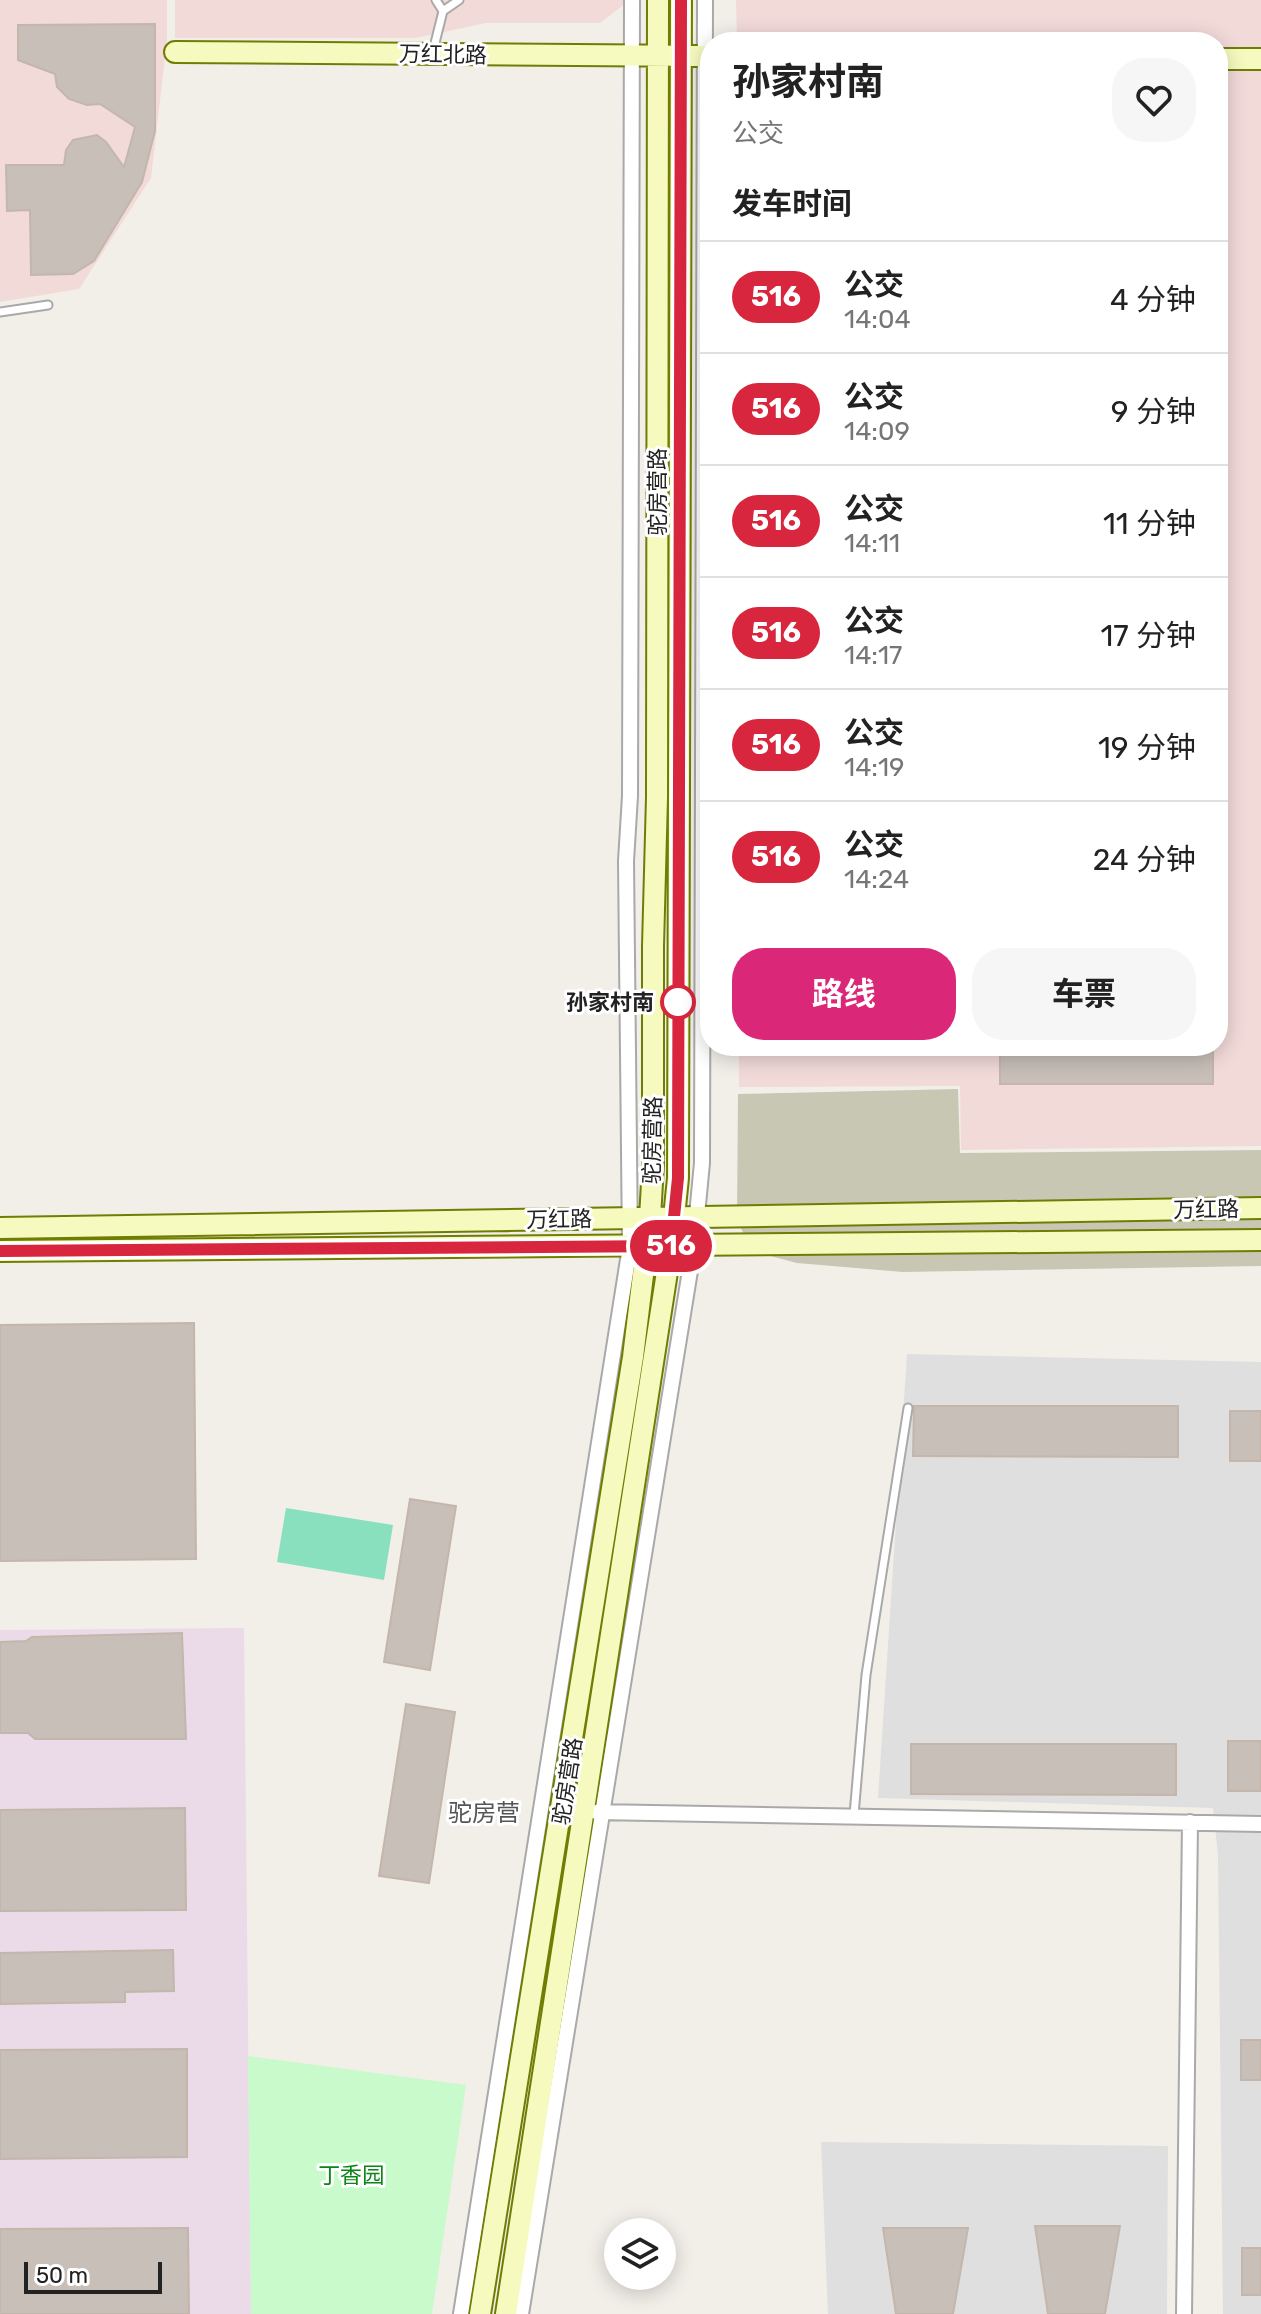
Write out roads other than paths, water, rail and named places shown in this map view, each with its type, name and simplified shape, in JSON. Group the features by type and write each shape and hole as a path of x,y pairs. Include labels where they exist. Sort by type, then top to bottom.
{"street":[{"path":"632,0 630,796 626,861 640,1218"},
{"name":"驼房营路","path":"480,2314 633,1357 657,797 658,0"},
{"name":"驼房营路","path":"506,2314 593,1812 678,1178 681,0"},
{"path":"705,0 706,32"},
{"name":"万红北路","path":"175,52 700,56"},
{"path":"1228,59 1261,59"},
{"path":"521,2314 593,1812 694,1246 702,1163 703,1056"},
{"name":"万红路","path":"0,1228 1261,1208"},
{"name":"万红路","path":"0,1251 1261,1240"},
{"path":"461,2314 638,1247"},
{"path":"593,1812 1261,1824"},
{"path":"1184,2314 1190,1822"}],"lane":[{"path":"436,0 443,11"},
{"path":"432,54 443,11 459,0"},
{"path":"0,312 48,305"},
{"path":"854,1815 866,1675 908,1408"}],"place":[{"name":"孙家村南","path":"678,1002"}],"district":[{"name":"驼房营","path":"484,1813"}],"park label":[{"name":"丁香园","path":"351,2175"}]}
